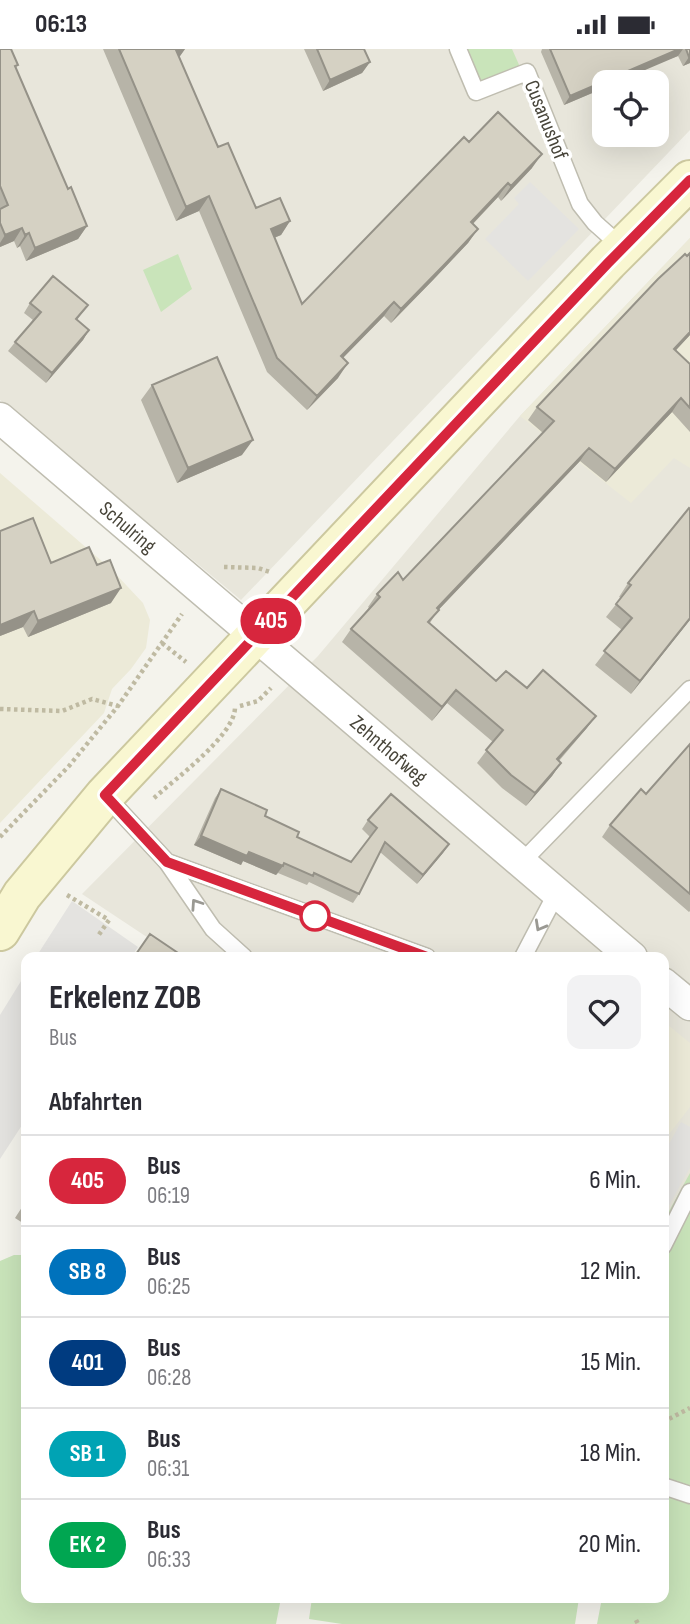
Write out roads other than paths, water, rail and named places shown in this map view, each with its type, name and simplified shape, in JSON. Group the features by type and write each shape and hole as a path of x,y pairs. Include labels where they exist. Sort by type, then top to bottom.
{"main road":[{"path":"0,931 22,895 105,795 690,180"}],"street":[{"name":"Schulring","path":"0,418 257,637"},
{"name":"Zehnthofweg","path":"257,637 626,952"},
{"path":"669,988 690,1005"}],"lane":[{"name":"Cusanushof","path":"458,49 476,92 527,72 580,204 623,248"},
{"path":"520,864 690,689"},
{"path":"105,795 167,862 213,929 238,952"},
{"path":"167,862 414,952"},
{"path":"526,952 555,894"},
{"path":"669,1234 690,1192"},
{"path":"669,1488 690,1495"}]}
